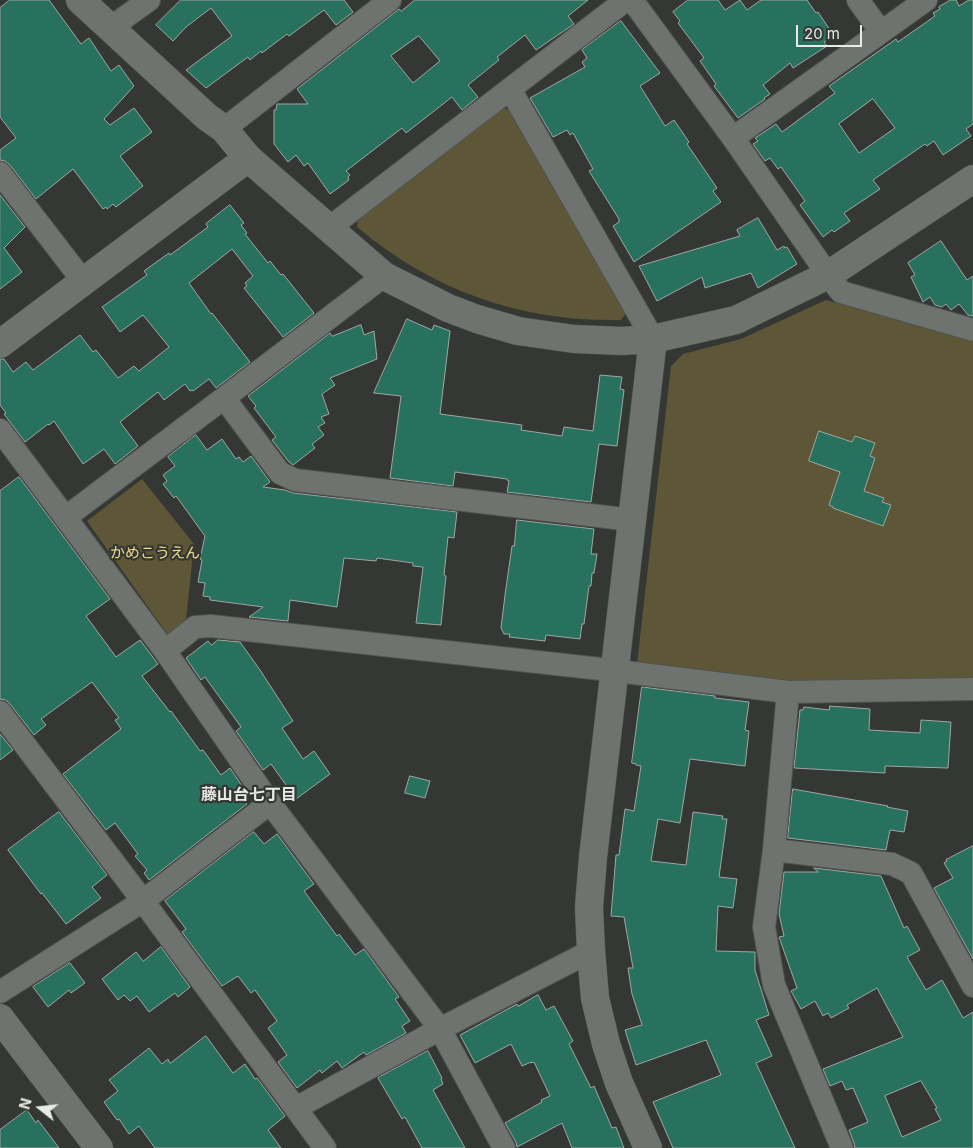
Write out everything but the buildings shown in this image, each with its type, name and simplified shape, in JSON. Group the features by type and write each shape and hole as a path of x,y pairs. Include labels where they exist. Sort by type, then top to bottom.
{"street":[{"path":"80,0 206,117 224,128 248,158 384,276 448,308 518,331 574,339 622,341 653,339 736,320 828,275 973,179"},
{"path":"110,28 149,0"},
{"path":"224,128 390,0"},
{"path":"329,228 626,0"},
{"path":"632,0 733,138 841,292 973,330"},
{"path":"858,0 881,32"},
{"path":"733,138 926,0"},
{"path":"510,89 653,339 593,857 589,907 595,998 606,1044 619,1083 648,1148"},
{"path":"0,344 248,158"},
{"path":"0,173 83,282"},
{"path":"66,517 384,276"},
{"path":"224,398 280,473 295,480 632,520"},
{"path":"0,430 165,651 270,803 440,1029 504,1148"},
{"path":"165,651 196,627 211,626 788,692 973,689"},
{"path":"788,692 774,850 764,927 774,985 842,1148"},
{"path":"0,712 143,901 325,1148"},
{"path":"0,992 143,901 270,803"},
{"path":"774,850 892,864 911,872 973,986"},
{"path":"296,1108 440,1029 591,951"},
{"path":"0,1018 99,1148"}],"green space":[{"path":"502,108 511,110 627,312 621,320 584,319 548,315 480,298 416,269 357,227 358,217"},
{"path":"826,300 973,342 973,680 790,681 637,664 671,366 683,354 741,339"},
{"name":"かめこうえん","path":"142,479 194,544 186,620 168,635 87,521"}],"district":[{"name":"藤山台七丁目","path":"249,795"}]}
